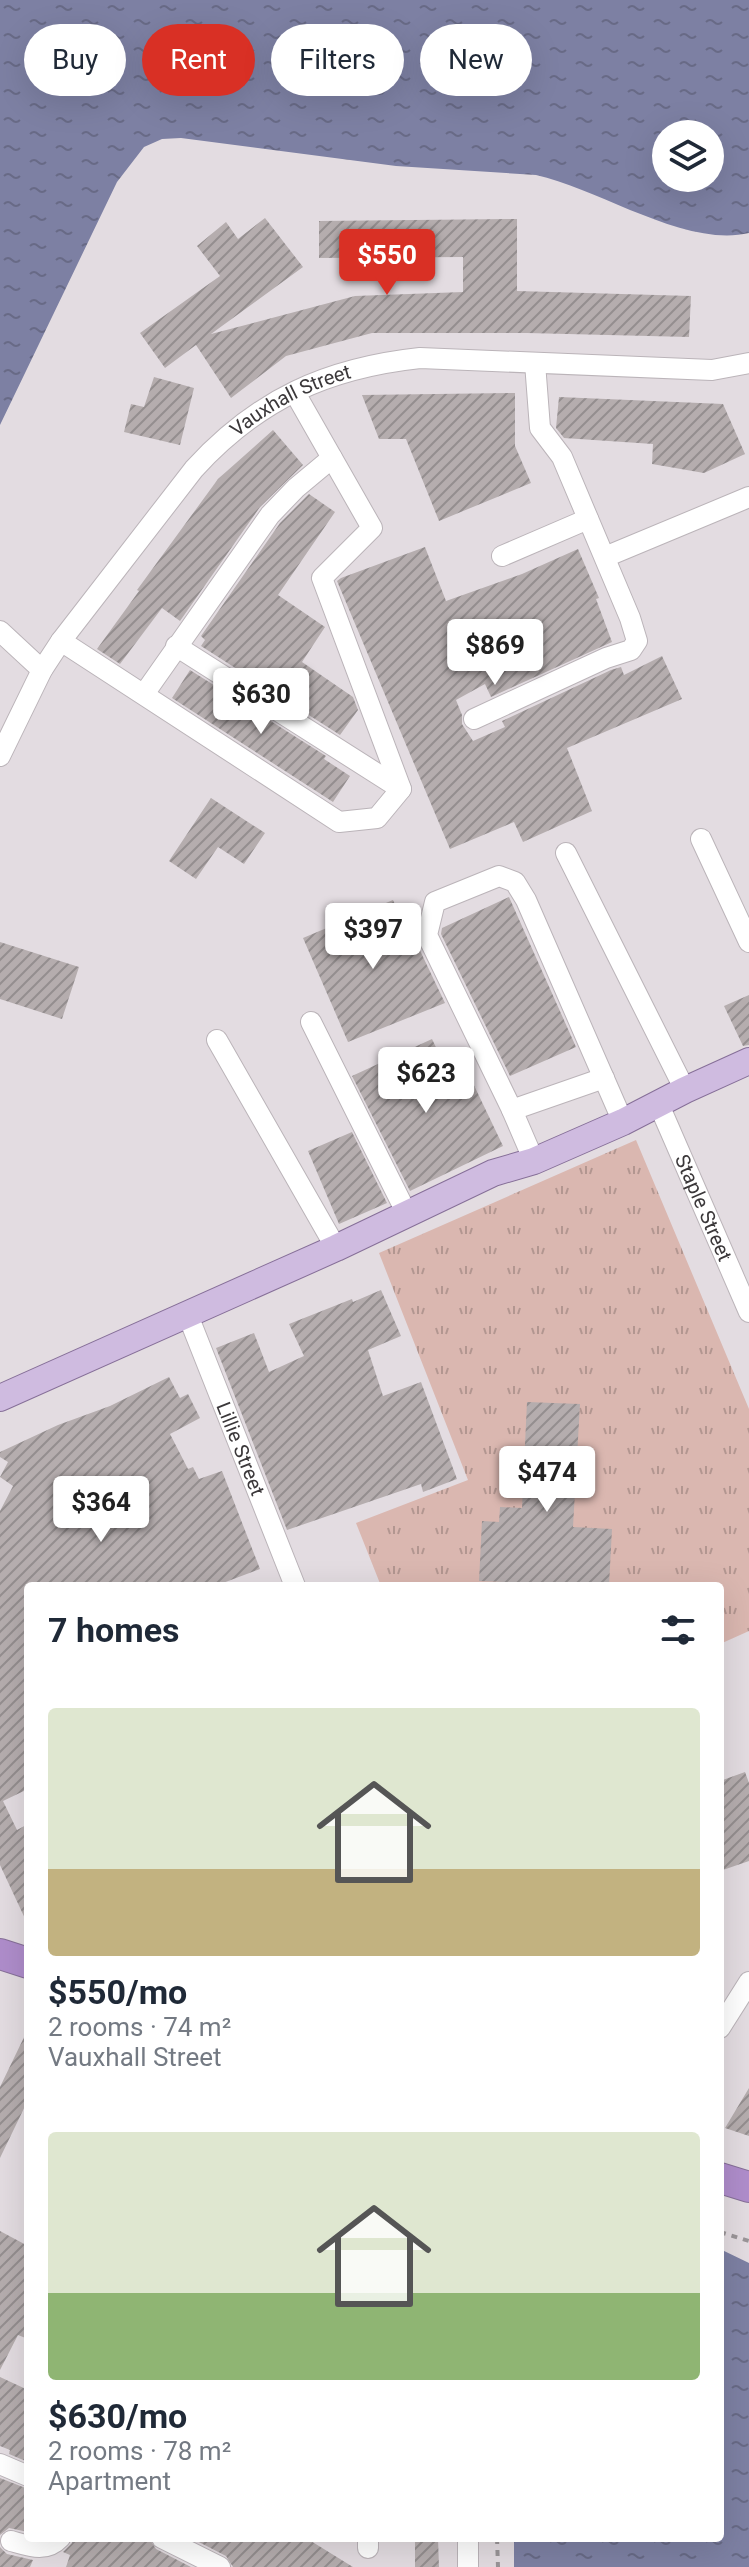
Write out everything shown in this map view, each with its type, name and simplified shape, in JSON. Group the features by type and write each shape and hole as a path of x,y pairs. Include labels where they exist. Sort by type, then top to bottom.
{"highway":[{"path":"724,2179 749,2187"}],"main road":[{"path":"0,1398 336,1248 493,1173 534,1161 623,1122 685,1090 746,1069"}],"street":[{"name":"Vauxhall Street","path":"0,756 42,670 61,641 194,469 253,414 315,381 376,363 420,358 712,370 749,363"},
{"path":"474,719 606,658 631,650 637,641 562,457 540,428 535,363"},
{"path":"295,393 372,528 322,578 401,789"},
{"path":"144,694 270,515 332,458"},
{"path":"605,557 749,497"},
{"path":"502,556 588,519"},
{"path":"0,631 42,670"},
{"path":"61,641 339,822 377,818 401,789"},
{"path":"176,646 401,789"},
{"path":"701,839 749,942"},
{"path":"566,853 685,1090"},
{"path":"534,1161 427,935 435,902 499,876 515,882 526,900 623,1122"},
{"path":"311,1022 407,1214"},
{"path":"217,1040 336,1248"},
{"path":"512,1110 604,1078"},
{"name":"Staple Street","path":"659,1105 749,1312"},
{"name":"Lillie Street","path":"187,1313 293,1582"},
{"path":"724,2022 749,1982"},
{"path":"0,2464 24,2474"},
{"path":"11,2541 37,2548 51,2546 56,2542"},
{"path":"170,2542 220,2567"},
{"path":"468,2542 468,2567"}],"path":[{"path":"724,2233 749,2241"},
{"path":"497,2542 498,2567"}],"green space":[{"path":"636,1140 749,1409 749,1631 724,1642 724,1582 379,1582 356,1523 468,1480 379,1253"}],"water":[{"path":"0,0 749,0 749,233 724,235 670,225 536,175 396,166 181,138 162,139 144,147 117,182 0,425"},
{"path":"724,2251 749,2263 749,2567 514,2567 514,2542 724,2542"}],"building":[{"path":"265,218 303,267 211,334 355,296 463,292 463,257 319,258 319,221 517,219 517,291 691,296 689,337 372,333 286,356 231,398 196,345 165,368 140,333 220,276 197,246 226,222 238,239"},
{"path":"154,377 194,388 180,445 124,432 131,404 144,407"},
{"path":"515,393 515,446 531,483 439,521 406,439 379,439 362,395"},
{"path":"559,397 723,404 745,454 704,473 652,464 653,444 564,438 556,428"},
{"path":"273,430 303,465 260,507 180,621 162,608 120,664 97,649 218,479"},
{"path":"309,494 335,512 278,595 325,627 302,662 353,697 358,710 340,735 201,646 205,640 201,636 280,523"},
{"path":"425,547 446,601 522,574 578,549 599,598 596,599 612,642 491,697 485,684 456,700 462,724 473,741 505,727 502,721 611,670 621,667 624,675 662,656 682,699 567,748 592,811 523,842 514,822 450,849 337,581"},
{"path":"190,670 326,756 324,759 350,776 333,802 172,698"},
{"path":"211,798 265,833 244,864 218,847 196,879 169,861"},
{"path":"509,897 576,1047 510,1076 441,934 442,928"},
{"path":"393,900 411,942 415,940 445,1003 348,1042 303,938"},
{"path":"0,942 79,967 62,1019 0,999"},
{"path":"749,995 749,1045 743,1046 724,1006"},
{"path":"432,1039 454,1085 470,1077 503,1146 410,1191 352,1076"},
{"path":"352,1132 387,1203 339,1224 308,1151"},
{"path":"381,1290 401,1336 368,1350 383,1396 421,1382 457,1479 423,1492 421,1484 287,1530 216,1348 254,1333 269,1372 304,1356 289,1324"},
{"path":"169,1377 180,1398 188,1394 200,1418 170,1434 188,1469 193,1467 199,1479 222,1471 260,1569 226,1582 24,1582 24,1791 3,1801 17,1830 24,1826 24,1916 0,1865 0,1511 13,1486 0,1477 8,1462 0,1457 0,1452 58,1425 110,1406"},
{"path":"527,1402 580,1404 573,1527 612,1529 609,1582 479,1581 482,1521 499,1522 500,1507 522,1508"},
{"path":"745,1772 749,1783 749,1861 724,1870 724,1780"},
{"path":"24,2037 24,2108 0,2158 0,2087"},
{"path":"749,2088 749,2136 725,2128"},
{"path":"0,2231 24,2244 24,2337 18,2335 0,2370"},
{"path":"0,2377 24,2388 24,2460 0,2446"},
{"path":"0,2478 24,2487 24,2531 9,2528 0,2535"},
{"path":"152,2542 156,2549 191,2567 66,2567 70,2555 63,2552 72,2543"},
{"path":"199,2542 312,2542 353,2567 233,2567 226,2556"},
{"path":"415,2542 438,2542 439,2567 415,2567"},
{"path":"0,2547 7,2554 33,2560 30,2567 0,2567"}]}
